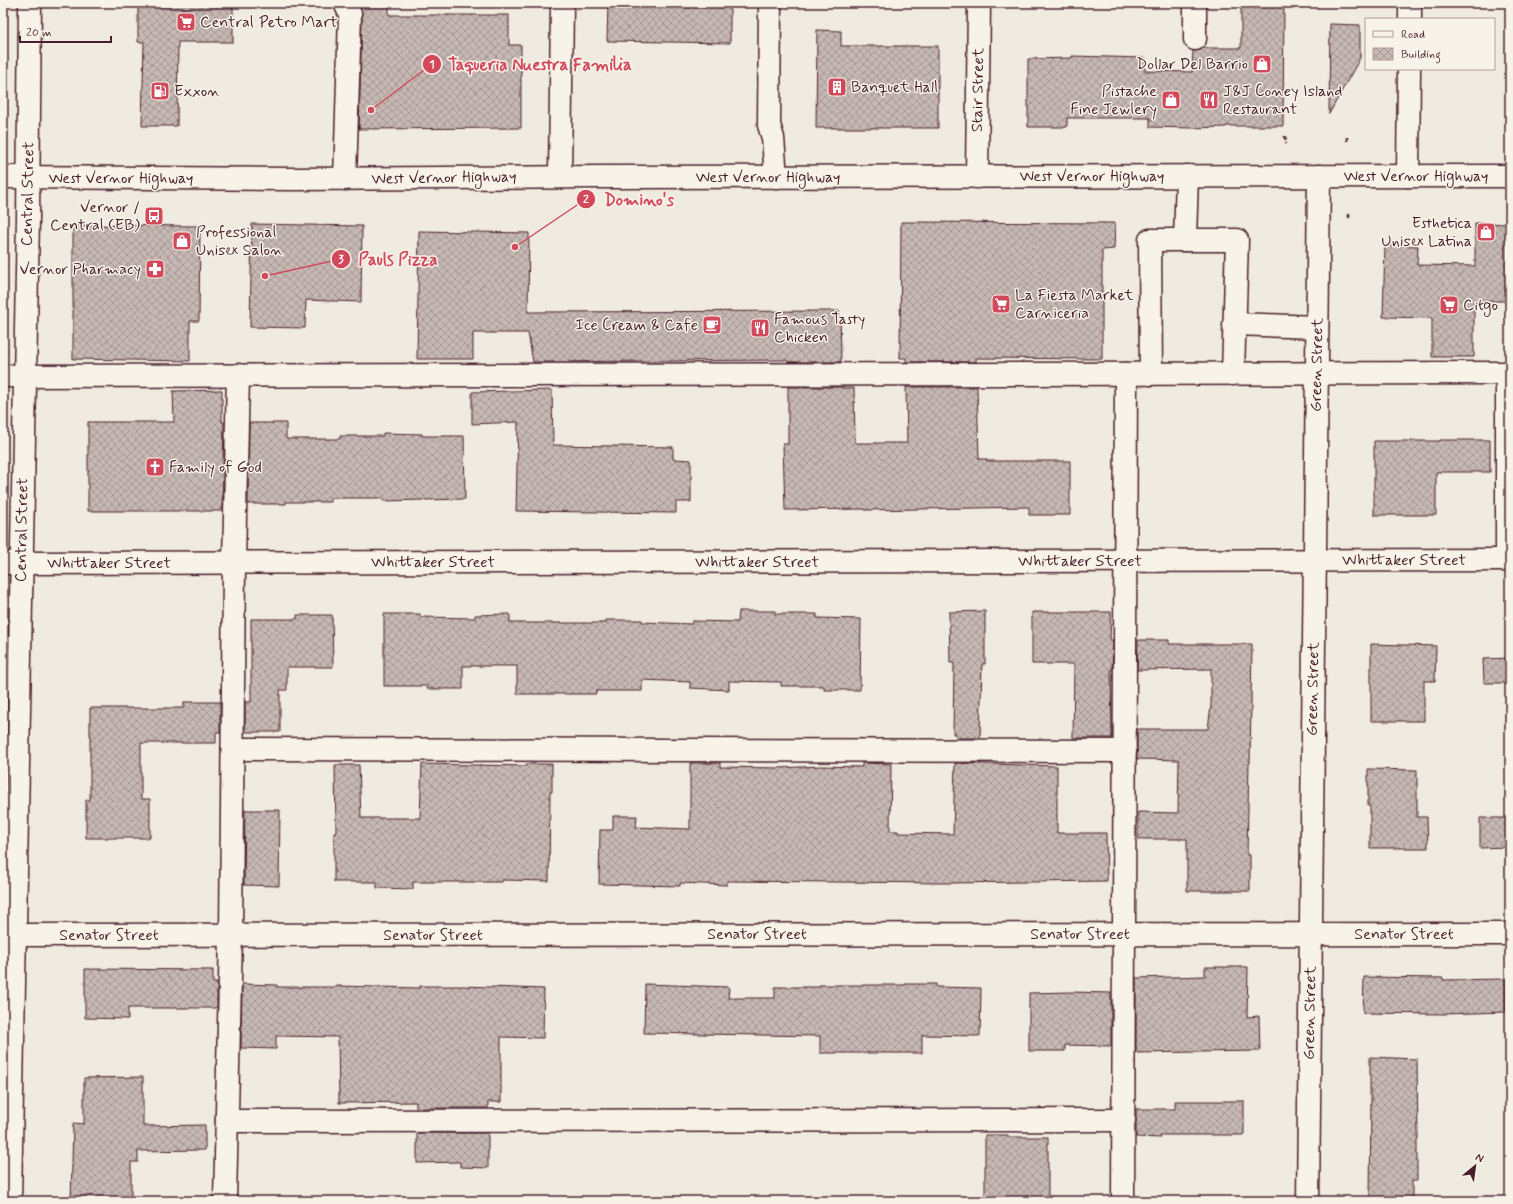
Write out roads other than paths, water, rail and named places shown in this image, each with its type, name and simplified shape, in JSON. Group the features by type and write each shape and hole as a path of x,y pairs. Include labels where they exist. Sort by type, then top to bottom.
{"street":[{"name":"Central Street","path":"10,1201 9,935 12,563 25,376 30,3"},
{"path":"345,3 350,14 346,179"},
{"path":"560,177 562,3"},
{"path":"770,3 769,125 774,138 776,177"},
{"name":"Stair Street","path":"977,177 979,3"},
{"path":"1195,3 1195,39"},
{"path":"1410,3 1410,18"},
{"path":"1408,176 1410,70"},
{"path":"1185,240 1187,176"},
{"name":"Green Street","path":"1308,1201 1318,176"},
{"name":"West Vernor Highway","path":"3,177 346,179 560,177 1510,176"},
{"path":"1150,374 1150,240 1237,240 1233,374"},
{"path":"1234,324 1317,327"},
{"path":"3,376 1508,373 1508,560"},
{"path":"1123,1201 1126,374"},
{"path":"225,1201 231,935 234,563 238,375"},
{"name":"Whittaker Street","path":"12,563 1508,560"},
{"path":"233,749 1125,751"},
{"name":"Senator Street","path":"9,935 1510,934"},
{"path":"227,1121 1124,1120"}],"place":[{"name":"Central Petro Mart","path":"186,22"},
{"name":"Dollar Del Barrio","path":"1262,64"},
{"name":"Banquet Hall","path":"837,87"},
{"name":"Exxon","path":"160,91"},
{"name":"Pistache Fine Jewlery","path":"1171,100"},
{"name":"J&J Coney Island Restaurant","path":"1209,100"},
{"name":"Taqueria Nuestra Familia","path":"371,110"},
{"name":"Vernor / Central (EB)","path":"154,216"},
{"name":"Esthetica Unisex Latina","path":"1486,232"},
{"name":"Professional Unisex Salon","path":"182,241"},
{"name":"Domino's","path":"515,247"},
{"name":"Vernor Pharmacy","path":"155,269"},
{"name":"Pauls Pizza","path":"265,276"},
{"name":"La Fiesta Market Carniceria","path":"1001,304"},
{"name":"Citgo","path":"1449,305"},
{"name":"Ice Cream & Cafe","path":"712,325"},
{"name":"Famous Tasty Chicken","path":"760,328"},
{"name":"Family of God","path":"155,467"}]}
